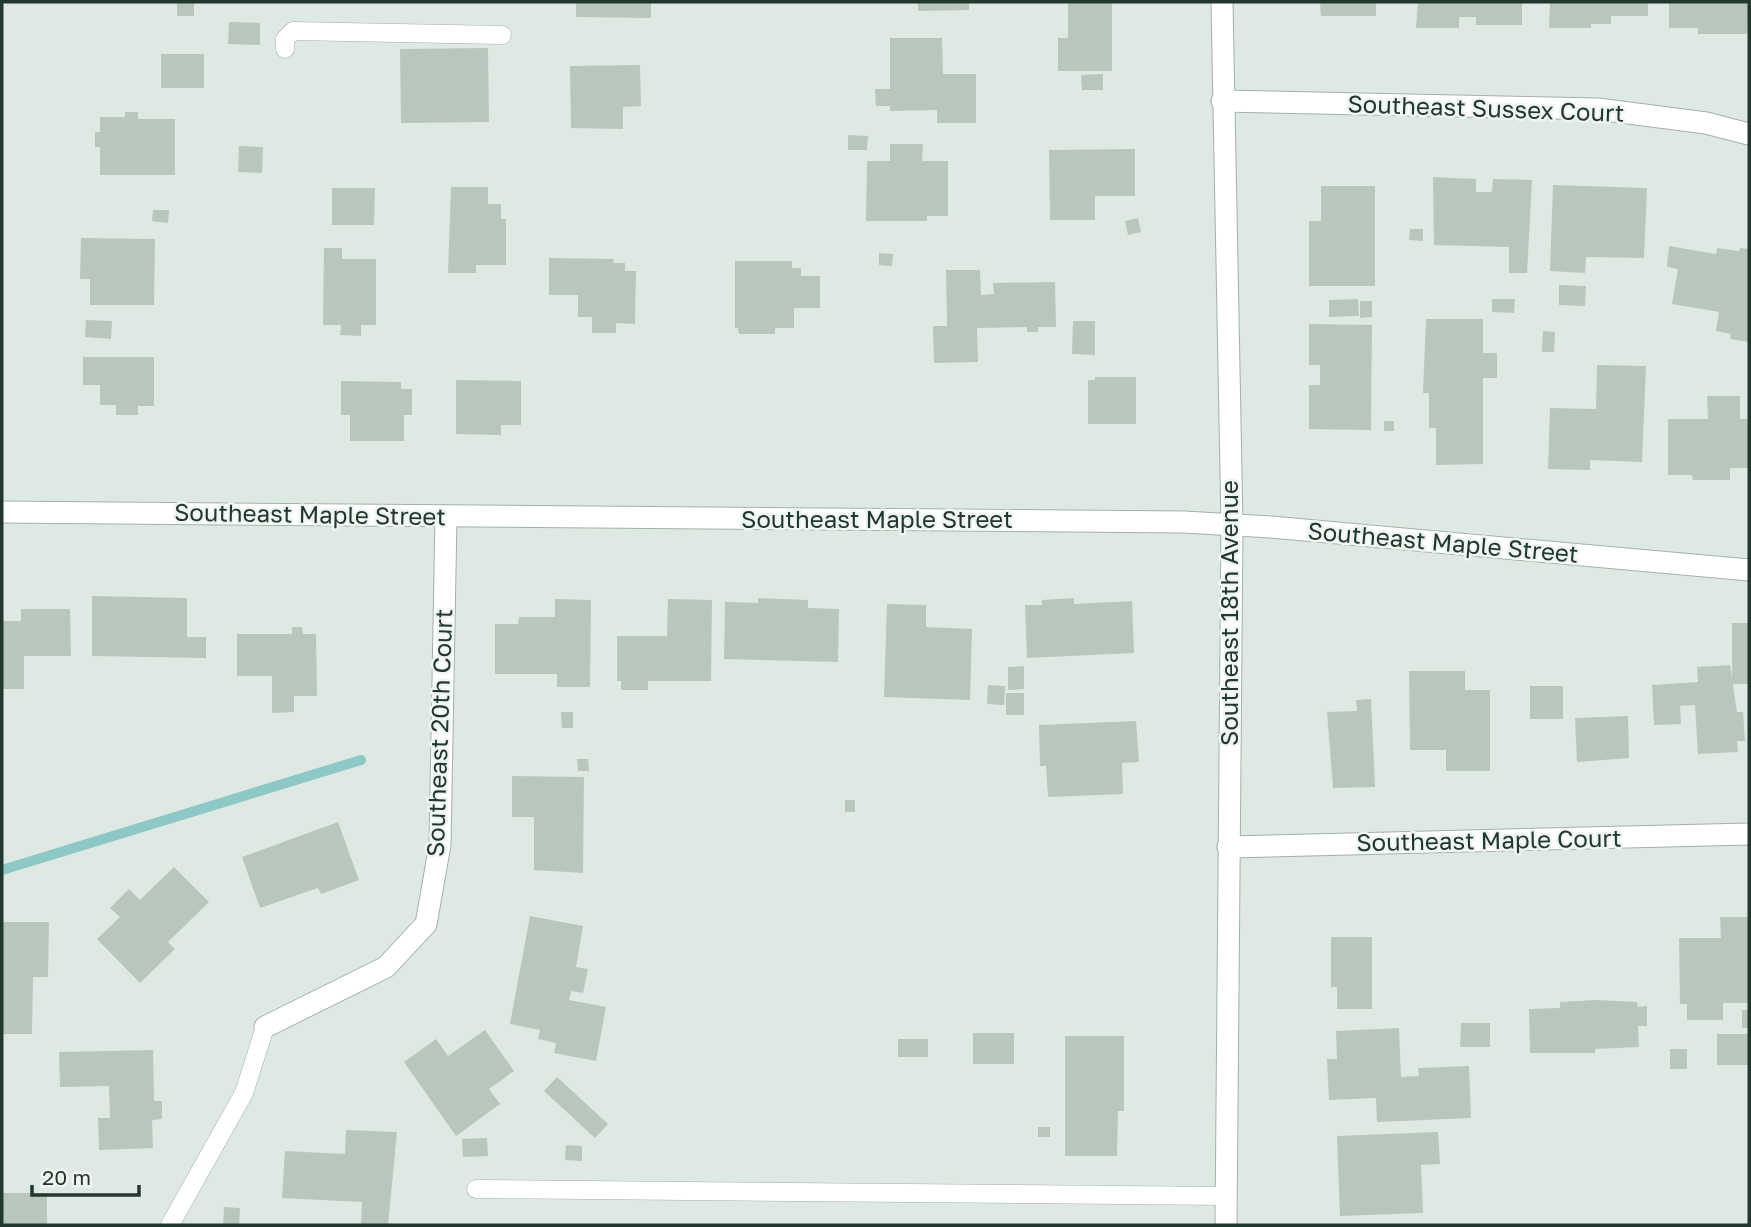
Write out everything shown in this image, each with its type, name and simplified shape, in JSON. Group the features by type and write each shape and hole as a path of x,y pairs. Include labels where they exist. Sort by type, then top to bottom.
{"street":[{"name":"Southeast 18th Avenue","path":"1222,2 1232,524 1226,1225"},
{"name":"Southeast Sussex Court","path":"1222,102 1598,108 1706,123 1749,134"},
{"name":"Southeast Maple Street","path":"2,512 1232,524 1749,570"},
{"name":"Southeast 20th Court","path":"265,1027 386,967 426,924 440,845 446,516"},
{"name":"Southeast Maple Court","path":"1228,847 1749,834"}],"lane":[{"path":"285,48 285,39 292,31 502,35"},
{"path":"170,1225 244,1093 265,1027"},
{"path":"476,1189 1226,1196"}],"building":[{"path":"576,2 651,2 651,18 576,17"},
{"path":"918,2 969,2 969,10 918,11"},
{"path":"1068,2 1112,2 1112,71 1058,71 1058,38 1068,38"},
{"path":"1320,2 1376,2 1376,16 1321,16"},
{"path":"1418,2 1522,2 1522,25 1476,25 1476,17 1459,17 1459,28 1416,28"},
{"path":"1550,2 1648,2 1648,16 1611,16 1611,24 1591,24 1591,28 1549,28"},
{"path":"1669,2 1749,2 1747,34 1698,34 1698,28 1669,28"},
{"path":"177,3 194,3 194,16 177,16"},
{"path":"229,22 260,23 260,45 228,44"},
{"path":"890,38 942,38 943,74 976,74 976,123 937,123 937,110 890,111 890,106 876,106 875,89 890,89"},
{"path":"488,48 489,122 401,123 400,49"},
{"path":"161,54 204,54 204,88 161,88"},
{"path":"640,65 641,106 623,107 623,129 571,128 570,66"},
{"path":"1103,74 1103,90 1082,90 1081,75"},
{"path":"125,112 138,112 138,119 175,119 175,175 100,175 100,147 95,147 95,132 100,132 100,117 125,117"},
{"path":"848,135 868,136 867,150 848,150"},
{"path":"890,144 923,144 922,161 948,161 948,216 927,216 927,221 866,221 867,161 890,161"},
{"path":"239,146 263,147 262,173 238,172"},
{"path":"1135,149 1135,196 1095,196 1095,220 1050,220 1049,150"},
{"path":"1433,177 1476,179 1476,192 1492,192 1493,179 1532,180 1527,273 1509,273 1509,247 1434,245"},
{"path":"1553,185 1647,188 1644,258 1586,257 1585,273 1550,271"},
{"path":"1321,186 1375,186 1375,286 1309,286 1309,221 1321,221"},
{"path":"451,187 488,187 488,204 501,204 501,219 506,219 506,265 476,265 476,273 448,273"},
{"path":"332,188 375,188 374,225 332,225"},
{"path":"153,210 169,210 168,223 152,221"},
{"path":"1138,218 1141,232 1128,235 1125,221"},
{"path":"1410,229 1423,229 1423,241 1409,240"},
{"path":"81,238 155,239 154,305 90,305 90,279 80,279"},
{"path":"1669,246 1716,254 1717,248 1739,251 1740,248 1749,249 1749,342 1730,339 1731,334 1716,331 1719,312 1672,304 1678,269 1667,267"},
{"path":"324,248 342,248 342,259 376,259 376,325 361,325 361,336 340,335 341,325 323,325"},
{"path":"879,253 893,254 892,266 879,265"},
{"path":"549,258 614,259 613,263 625,263 625,271 636,271 635,324 616,323 616,333 592,333 592,317 578,317 578,295 549,295"},
{"path":"735,261 792,261 792,268 801,268 801,276 820,276 820,308 794,308 794,328 775,328 775,334 739,334 738,328 735,328"},
{"path":"946,270 980,270 981,295 994,294 993,283 1055,282 1056,327 1038,327 1038,332 1027,332 1027,327 977,328 978,362 934,363 933,326 947,326"},
{"path":"1559,285 1586,286 1585,306 1559,305"},
{"path":"1358,299 1359,316 1329,317 1329,300"},
{"path":"1492,299 1515,299 1514,313 1492,312"},
{"path":"1360,301 1372,301 1372,317 1360,318"},
{"path":"1426,319 1483,319 1483,353 1497,353 1497,378 1483,378 1483,464 1436,465 1436,428 1429,428 1429,393 1423,393"},
{"path":"86,320 112,321 111,339 85,337"},
{"path":"1073,321 1095,321 1095,355 1072,354"},
{"path":"1309,324 1372,325 1371,430 1309,429 1309,385 1320,385 1320,365 1309,365"},
{"path":"1543,331 1555,332 1554,352 1542,352"},
{"path":"83,357 154,357 154,406 138,406 138,415 116,415 116,405 100,405 100,385 83,385"},
{"path":"1597,365 1646,366 1642,462 1590,460 1590,470 1548,469 1550,408 1596,409"},
{"path":"1095,377 1136,377 1136,424 1088,424 1088,380 1095,380"},
{"path":"456,380 521,381 521,425 501,425 501,435 456,434"},
{"path":"341,381 401,382 401,389 412,389 412,415 404,415 404,441 350,441 350,415 341,415"},
{"path":"1707,396 1740,396 1740,419 1749,419 1749,468 1730,468 1730,480 1693,480 1692,475 1668,475 1668,419 1708,419"},
{"path":"1384,421 1394,421 1394,431 1384,431"},
{"path":"92,596 187,598 187,637 206,637 206,658 92,656"},
{"path":"758,598 808,600 808,608 839,609 838,662 724,659 725,602 758,603"},
{"path":"1074,598 1074,604 1132,601 1134,653 1027,658 1025,605 1042,605 1042,600"},
{"path":"555,599 591,600 590,687 557,687 557,674 495,674 495,624 518,624 519,617 555,617"},
{"path":"668,599 712,600 711,681 648,681 648,690 621,690 621,681 617,681 617,636 667,636"},
{"path":"887,604 926,605 926,627 972,629 970,700 884,697"},
{"path":"21,609 70,609 71,656 24,656 24,689 2,689 2,621 21,621"},
{"path":"1732,623 1749,623 1749,684 1732,684"},
{"path":"292,627 302,627 303,634 316,634 317,696 294,696 294,712 272,713 272,676 237,676 237,634 292,634"},
{"path":"1730,665 1737,712 1743,712 1745,741 1737,741 1738,752 1698,754 1695,705 1680,706 1681,724 1654,725 1652,685 1698,682 1697,667"},
{"path":"1024,666 1024,689 1008,690 1008,667"},
{"path":"1409,671 1465,671 1465,690 1490,690 1490,771 1446,771 1446,750 1410,750"},
{"path":"988,685 1005,686 1004,705 987,704"},
{"path":"1530,686 1563,686 1563,719 1530,719"},
{"path":"1006,693 1024,693 1024,715 1006,715"},
{"path":"1371,699 1375,787 1333,788 1327,712 1357,711 1356,700"},
{"path":"561,712 573,712 573,728 562,728"},
{"path":"1628,716 1629,758 1577,762 1575,718"},
{"path":"1136,721 1139,762 1122,763 1123,794 1048,797 1046,766 1040,766 1039,725"},
{"path":"577,759 588,759 589,771 578,771"},
{"path":"512,776 584,777 583,873 534,870 534,817 512,817"},
{"path":"845,800 855,800 855,812 845,812"},
{"path":"338,822 359,880 321,894 318,888 260,908 242,857"},
{"path":"174,867 209,902 168,942 175,949 140,983 97,939 120,917 110,908 129,889 140,900"},
{"path":"530,916 583,926 576,967 588,969 583,993 571,991 569,1000 606,1007 596,1061 554,1053 556,1043 538,1039 540,1030 510,1024"},
{"path":"1720,917 1749,917 1749,1003 1723,1003 1723,1020 1687,1020 1687,1004 1680,1004 1679,938 1721,938"},
{"path":"2,922 49,922 48,977 33,977 32,1034 2,1034"},
{"path":"1331,937 1372,937 1372,1009 1337,1009 1337,987 1331,987"},
{"path":"1560,1002 1637,1002 1638,1007 1647,1006 1647,1026 1638,1026 1639,1047 1595,1049 1595,1053 1530,1053 1529,1009 1560,1008"},
{"path":"1742,1010 1749,1010 1749,1028 1742,1028"},
{"path":"1461,1023 1490,1023 1490,1047 1460,1047"},
{"path":"1399,1028 1401,1077 1419,1076 1418,1068 1469,1066 1471,1118 1377,1122 1376,1098 1329,1100 1327,1059 1337,1059 1336,1031"},
{"path":"485,1030 514,1071 489,1089 500,1104 456,1136 404,1062 436,1039 448,1056"},
{"path":"973,1033 1014,1033 1014,1064 973,1064"},
{"path":"1717,1034 1749,1034 1749,1065 1717,1065"},
{"path":"1065,1036 1124,1036 1124,1111 1118,1111 1117,1156 1065,1156"},
{"path":"898,1039 928,1039 928,1057 898,1057"},
{"path":"1670,1049 1687,1049 1687,1069 1670,1069"},
{"path":"153,1050 154,1101 162,1101 162,1119 152,1120 153,1148 99,1150 98,1118 110,1118 109,1086 60,1087 59,1052"},
{"path":"557,1077 608,1124 595,1138 544,1091"},
{"path":"1038,1127 1050,1127 1050,1137 1038,1137"},
{"path":"346,1130 397,1132 388,1225 361,1224 362,1202 282,1198 285,1151 345,1154"},
{"path":"1438,1132 1440,1164 1421,1165 1423,1213 1340,1216 1337,1136"},
{"path":"487,1138 488,1156 463,1157 462,1139"},
{"path":"566,1145 582,1146 582,1161 565,1160"},
{"path":"2,1193 47,1193 47,1225 2,1225"},
{"path":"224,1207 240,1208 239,1225 223,1225"}],"waterway":[{"path":"2,870 361,760"}]}
